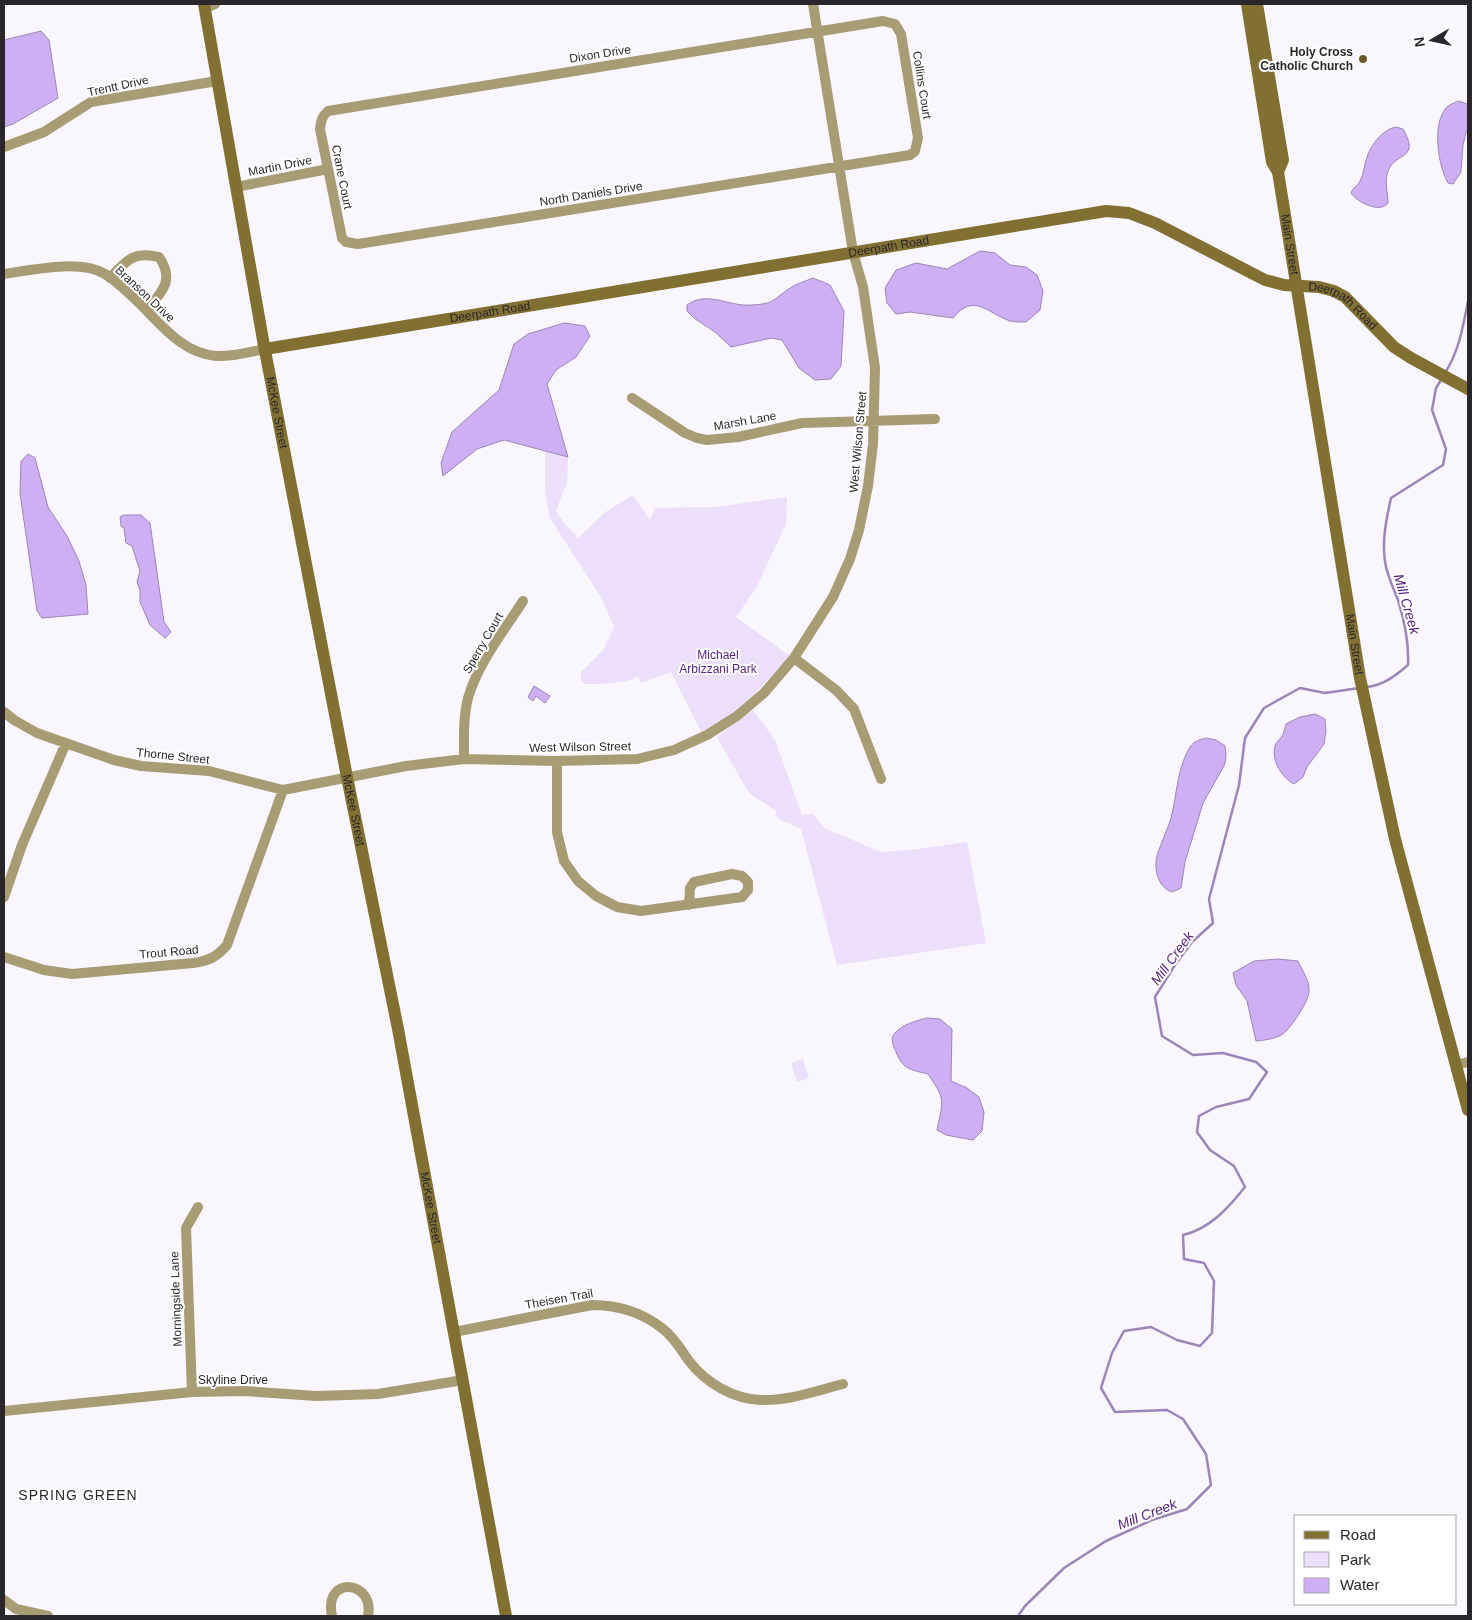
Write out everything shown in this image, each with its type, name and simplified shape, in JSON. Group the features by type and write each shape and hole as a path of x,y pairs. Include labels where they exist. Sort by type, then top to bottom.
{"street":[{"name":"West Wilson Street","path":"347,777 406,766 464,759 557,762 636,759 674,750 691,743 737,716 764,693 794,658 833,597 850,559 859,530 868,486 874,420 875,368 813,4"},
{"name":"Main Street","path":"1247,4 1272,162 1278,172 1297,284 1360,678 1395,839 1462,1064 1468,1110"},
{"name":"Main Street","path":"1258,4 1284,160 1278,172"},
{"name":"McKee Street","path":"208,5 217,81 265,350 347,777 398,1029 506,1616"},
{"name":"Dixon Drive","path":"323,116 334,109 883,21"},
{"name":"Collins Court","path":"883,21 895,24 901,34 918,137 918,145 915,151 904,157"},
{"name":"Trentt Drive","path":"4,147 44,132 90,102 217,81"},
{"name":"Crane Court","path":"323,116 320,122 320,129 340,232 346,242"},
{"name":"North Daniels Drive","path":"346,242 358,244 904,157"},
{"name":"Martin Drive","path":"236,186 328,169"},
{"name":"Deerpath Road","path":"265,350 1106,212 1129,213 1155,223 1265,280 1284,285 1297,284 1334,291 1345,297 1394,347 1464,387"},
{"path":"110,278 128,259 145,254 159,257 166,267 166,282 162,292 146,310"},
{"name":"Branson Drive","path":"4,274 60,266 81,267 104,273 180,343 205,354 230,355 265,350"},
{"name":"Marsh Lane","path":"632,398 685,433 707,440 738,437 802,423 934,419"},
{"name":"Sperry Court","path":"464,759 463,725 468,697 481,666 523,601"},
{"path":"794,658 836,690 854,709 881,779"},
{"name":"Thorne Street","path":"4,712 37,733 128,764 209,771 283,790 347,777"},
{"path":"4,897 22,846 66,743"},
{"path":"557,762 557,832 564,861 578,882 596,896 617,907 641,910 689,905 742,898 748,890 748,882 742,876 732,874 694,882 690,888 689,905"},
{"name":"Trout Road","path":"4,957 44,970 72,974 205,962 220,954 227,945 283,790"},
{"name":"Morningside Lane","path":"192,1392 186,1228 198,1208"},
{"name":"Theisen Trail","path":"454,1332 592,1305 608,1305 622,1307 643,1315 664,1329 697,1370 717,1386 739,1396 759,1400 777,1400 843,1384"},
{"name":"Skyline Drive","path":"4,1411 192,1392 244,1390 316,1396 378,1394 462,1380"},
{"path":"332,1616 331,1602 333,1596 341,1589 350,1587 360,1591 365,1597 368,1603 368,1616"},
{"path":"4,1600 16,1609 48,1616"}],"green space":[{"name":"Michael Arbizzani Park","path":"545,451 568,457 567,482 556,511 578,538 604,513 633,495 650,520 655,508 716,507 787,497 786,524 756,588 736,617 790,656 733,713 702,733 671,672 641,683 638,676 627,681 613,683 585,684 581,681 581,672 604,649 614,627 602,599 550,518 545,491"},
{"path":"753,710 775,740 802,815 813,814 824,828 881,852 967,842 986,943 837,965 801,829 777,818 776,811 749,793 717,737"},
{"path":"803,1059 809,1078 797,1082 791,1063"}],"water":[{"path":"41,31 49,40 58,98 13,124 4,127 4,40"},
{"path":"1459,101 1467,104 1468,107 1468,128 1463,145 1461,172 1453,184 1448,183 1441,166 1438,132 1439,122 1443,113 1448,106"},
{"path":"1396,127 1403,129 1408,139 1408,151 1391,165 1388,171 1386,183 1388,203 1384,206 1374,207 1358,200 1351,193 1359,183 1371,148 1382,134"},
{"path":"980,251 995,253 1010,265 1026,267 1037,275 1043,291 1040,310 1026,322 1010,321 974,305 961,310 953,318 910,312 896,314 887,303 885,288 896,270 916,263 947,269"},
{"path":"813,278 830,285 844,311 841,366 831,379 815,380 799,368 782,340 771,338 731,347 687,311 687,305 702,299 743,305 770,302 794,286"},
{"path":"564,323 585,326 590,336 576,357 556,370 547,384 568,457 504,440 477,449 443,476 441,463 452,432 499,390 514,344 528,334"},
{"path":"28,454 35,458 48,507 67,536 79,561 86,585 88,614 42,618 37,611 20,493 21,461"},
{"path":"124,515 141,515 150,523 164,622 171,632 165,638 150,625 140,602 140,590 137,582 140,571 132,546 126,543 124,528 121,526 120,517"},
{"path":"534,686 550,696 545,703 536,696 533,701 528,697"},
{"path":"1315,714 1325,719 1324,744 1307,767 1303,777 1294,784 1285,778 1278,768 1274,751 1275,746 1283,735 1286,724 1300,717"},
{"path":"1206,738 1216,740 1225,746 1225,764 1203,803 1185,862 1181,888 1172,892 1161,884 1156,871 1156,861 1171,818 1182,764 1193,743"},
{"path":"1278,959 1298,961 1308,983 1308,995 1299,1014 1283,1034 1256,1041 1247,1001 1236,985 1233,973 1254,961"},
{"path":"927,1018 940,1019 952,1029 951,1081 967,1088 979,1097 984,1112 982,1131 973,1140 946,1135 937,1130 942,1106 938,1090 928,1074 910,1069 902,1063 894,1047 892,1038 898,1030 910,1023"}],"waterway":[{"name":"Mill Creek","path":"1445,373 1457,347 1468,301"},
{"name":"Mill Creek","path":"1367,687 1384,682 1408,665 1405,624 1386,567 1384,550 1385,532 1391,498 1443,465 1446,449 1432,410 1436,388 1441,380"},
{"name":"Mill Creek","path":"1018,1616 1025,1606 1064,1568 1106,1541 1152,1520 1187,1509 1211,1485 1206,1454 1183,1419 1167,1410 1115,1412 1101,1388 1112,1353 1124,1331 1151,1327 1177,1340 1200,1346 1212,1333 1214,1281 1204,1263 1184,1259 1183,1235 1202,1228 1218,1216 1245,1187 1234,1166 1210,1150 1197,1132 1199,1116 1216,1107 1249,1099 1267,1072 1256,1062 1223,1053 1193,1055 1162,1036 1155,997 1192,942 1213,923 1209,899 1239,785 1245,738 1264,708 1300,688 1325,693 1359,688"}],"place":[{"name":"Holy Cross Catholic Church","path":"1363,59"}],"district":[{"name":"SPRING GREEN","path":"78,1495"}]}
